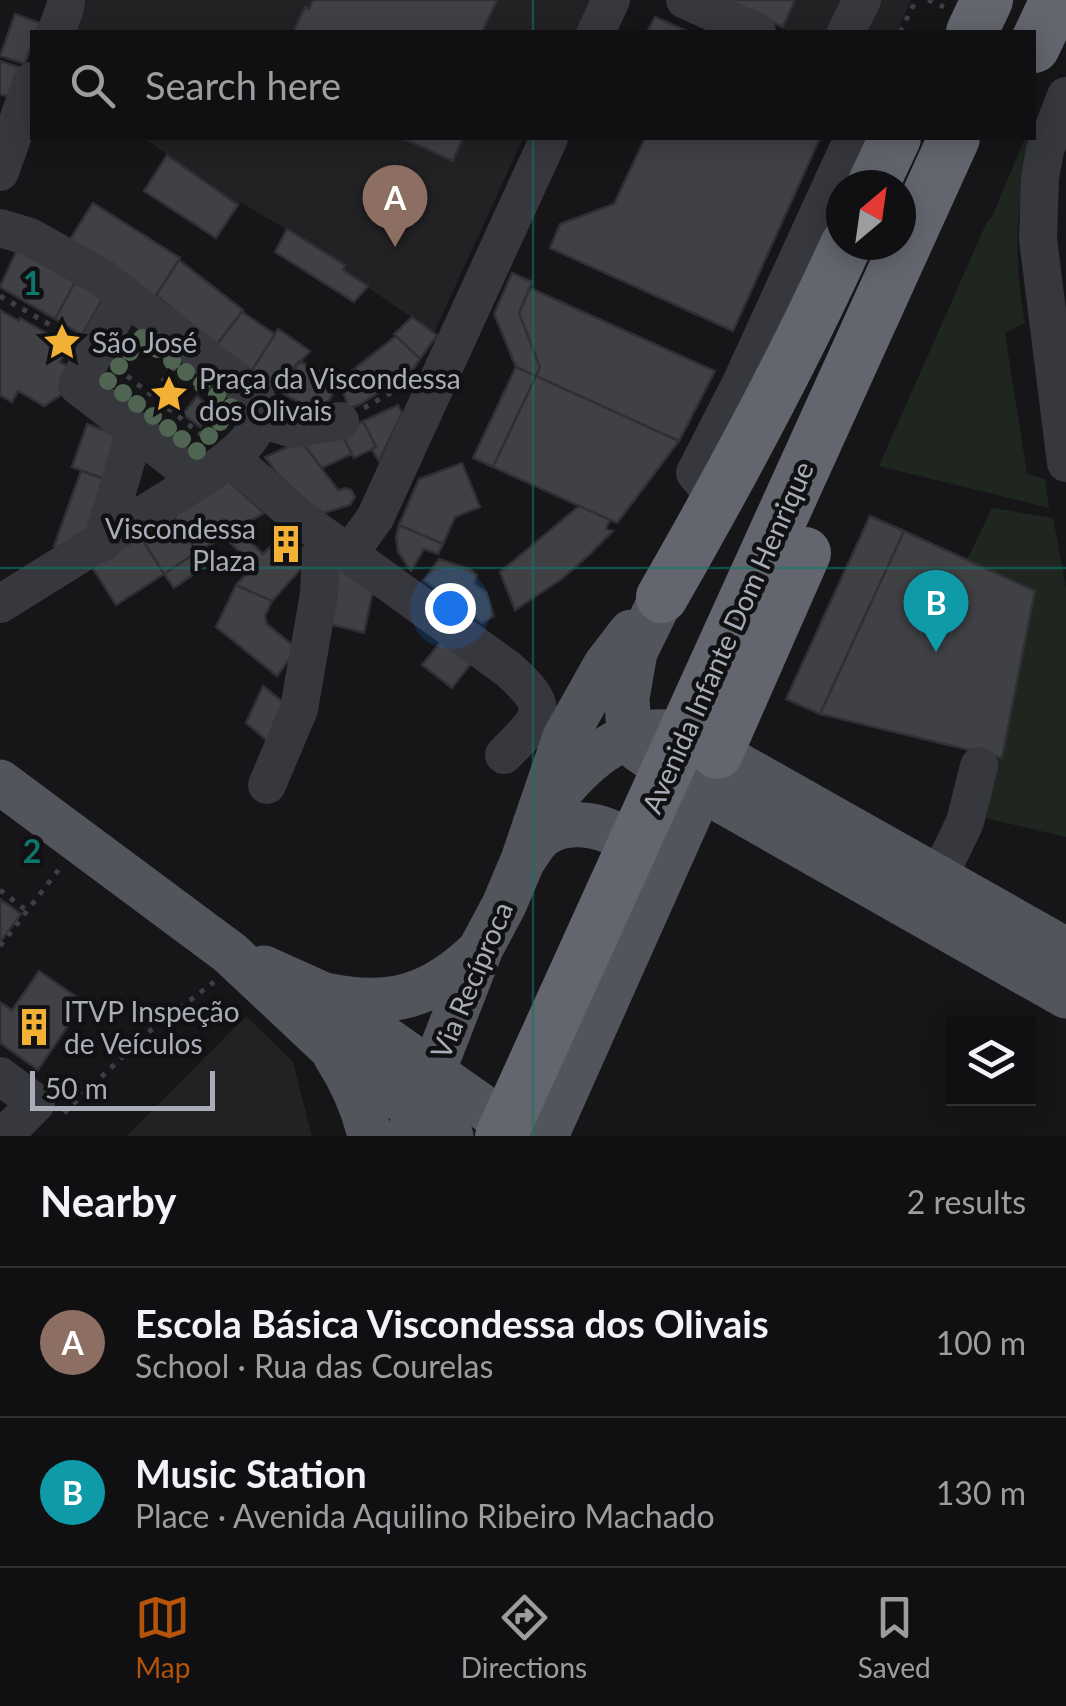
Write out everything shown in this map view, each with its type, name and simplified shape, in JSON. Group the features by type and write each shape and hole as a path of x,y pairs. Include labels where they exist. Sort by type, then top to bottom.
{"highway":[{"path":"943,30 957,0"},
{"path":"880,170 894,140"},
{"path":"909,170 923,140"},
{"name":"Avenida Infante Dom Henrique","path":"471,1136 837,362 953,140"},
{"path":"709,771 990,140"},
{"path":"662,597 718,500 839,260"},
{"name":"Avenida Infante Dom Henrique","path":"501,1136 837,362 870,260"}],"main road":[{"path":"633,737 628,708 629,677 643,632 662,597"},
{"path":"529,842 572,722 606,666 662,597"},
{"path":"529,842 557,793 575,774 597,755 648,732 691,738 709,771 789,839"},
{"path":"709,771 938,878 1062,946"},
{"path":"546,1136 709,771"},
{"path":"0,782 328,1045 427,1114 524,1136"},
{"path":"529,842 564,826 584,826 626,840 646,858 652,879 645,909"},
{"path":"645,909 680,861 721,832 750,828 777,833 1066,996"},
{"name":"Via Recíproca","path":"427,1114 481,948 504,906 529,842"},
{"path":"227,964 322,994 346,999 397,1000 438,984 481,948"},
{"path":"322,994 427,1114"},
{"path":"328,1045 351,1080 370,1136"}],"street":[{"path":"57,30 66,0"},
{"path":"597,30 611,0"},
{"path":"685,0 752,30"},
{"path":"847,30 862,0"},
{"path":"0,172 30,87"},
{"path":"1066,96 1045,150 1038,239 1066,463"},
{"path":"266,785 299,709 319,594 320,553 339,547 375,518 547,140"},
{"path":"718,500 695,473 741,383 851,140"},
{"path":"0,228 30,237 101,276 252,394 261,410 260,419 232,459 0,604"},
{"path":"126,296 76,386 198,480"},
{"path":"260,419 294,429 340,421"},
{"path":"102,542 135,431"},
{"path":"232,459 298,517 526,685 538,716 504,755"},
{"path":"938,878 965,822 979,766"},
{"path":"0,1076 36,1104 4,1136"}],"path":[{"path":"901,30 916,0"},
{"path":"0,296 95,351 232,459"},
{"path":"46,333 51,325"},
{"path":"158,391 159,382 167,379"},
{"path":"340,421 406,384 431,396"},
{"path":"0,946 68,858"},
{"path":"0,890 27,911"},
{"path":"54,1123 146,1034 227,964"}],"shaded area":[{"path":"80,0 598,0 583,30 67,30"},
{"path":"719,0 911,0 898,30 786,30"},
{"path":"147,140 522,140 434,333 343,270 345,264 240,202 238,205"},
{"path":"1024,140 1033,140 1022,185 1018,230 1025,323 1005,333 1027,474 1045,479 1049,508 879,466"},
{"path":"992,508 1053,518 1066,588 1066,837 981,817 994,755 1002,757 1035,591 967,560"},
{"path":"246,1016 293,1062 312,1136 127,1136"}],"building":[{"path":"313,0 497,0 483,30 294,30 305,7 309,9"},
{"path":"722,0 795,0 783,27"},
{"path":"15,14 40,23 37,30 30,30 25,64 0,56"},
{"path":"655,17 684,30 648,30"},
{"path":"0,61 24,69 13,99 0,94"},
{"path":"406,140 462,140 453,161"},
{"path":"644,140 819,140 733,331 550,248 560,224 614,204"},
{"path":"167,155 238,205 216,238 144,191"},
{"path":"93,203 180,258 154,299 67,244"},
{"path":"287,229 345,265 343,270 368,286 354,302 275,252"},
{"path":"19,245 78,277 55,319 0,287"},
{"path":"179,260 243,310 216,345 156,295"},
{"path":"512,273 532,282 519,313 540,367 536,376 516,367 494,314"},
{"path":"78,277 106,292 82,335 55,319"},
{"path":"530,288 715,371 679,441 536,376 540,367 519,313"},
{"path":"0,310 69,346 60,362 76,371 61,395 44,406 18,391 12,402 0,395"},
{"path":"242,312 275,334 249,375 213,350"},
{"path":"412,317 437,335 420,359 394,334"},
{"path":"278,329 310,351 275,391 249,375"},
{"path":"396,336 420,359 412,371 349,408 339,381"},
{"path":"299,361 339,381 322,414 276,390"},
{"path":"516,367 536,376 493,467 473,458"},
{"path":"536,376 679,441 617,523 493,467"},
{"path":"197,396 213,410 200,427 183,414"},
{"path":"398,405 402,413 379,461 363,421"},
{"path":"363,421 376,447 354,458 341,433"},
{"path":"87,424 125,438 110,481 72,467"},
{"path":"341,433 352,454 322,468 301,441"},
{"path":"301,441 338,490 351,490 355,497 350,505 320,514 279,476 265,457"},
{"path":"462,463 480,507 455,517 443,544 399,525 419,479"},
{"path":"81,471 110,481 96,522 66,551 54,546"},
{"name":"Viscondessa Plaza","path":"229,481 264,513 237,529 263,554 285,532 306,551 307,562 272,601 236,585 254,565 224,537 197,552 172,513"},
{"path":"579,506 610,520 606,529 613,531 563,578 515,610 500,572"},
{"path":"172,513 197,552 164,574 139,534"},
{"path":"870,516 904,531 820,714 786,699"},
{"path":"399,525 443,544 438,554 424,549 411,571 398,552"},
{"path":"904,531 1035,591 1002,758 820,714"},
{"path":"139,534 164,574 116,605 90,564"},
{"path":"197,552 211,562 174,588 164,574"},
{"path":"439,559 477,575 474,584 486,592 494,616 482,623 424,580"},
{"path":"339,566 373,590 364,633 323,622"},
{"path":"236,585 272,601 265,616 267,624 297,649 277,676 216,627"},
{"path":"443,639 472,662 452,688 422,665"},
{"path":"263,686 293,710 276,748 246,723"},
{"path":"0,899 21,914 0,942"},
{"name":"ITVP Inspeção de Veículos","path":"39,971 84,1002 38,1070 0,1043 0,1002 12,1010"}],"place":[{"name":"Escola Básica Viscondessa dos Olivais","path":"395,247"},
{"name":"São José","path":"62,342"},
{"name":"Praça da Viscondessa dos Olivais","path":"169,394"},
{"name":"Viscondessa Plaza","path":"286,544"},
{"name":"Music Station","path":"936,652"},
{"name":"ITVP Inspeção de Veículos","path":"34,1027"}]}
